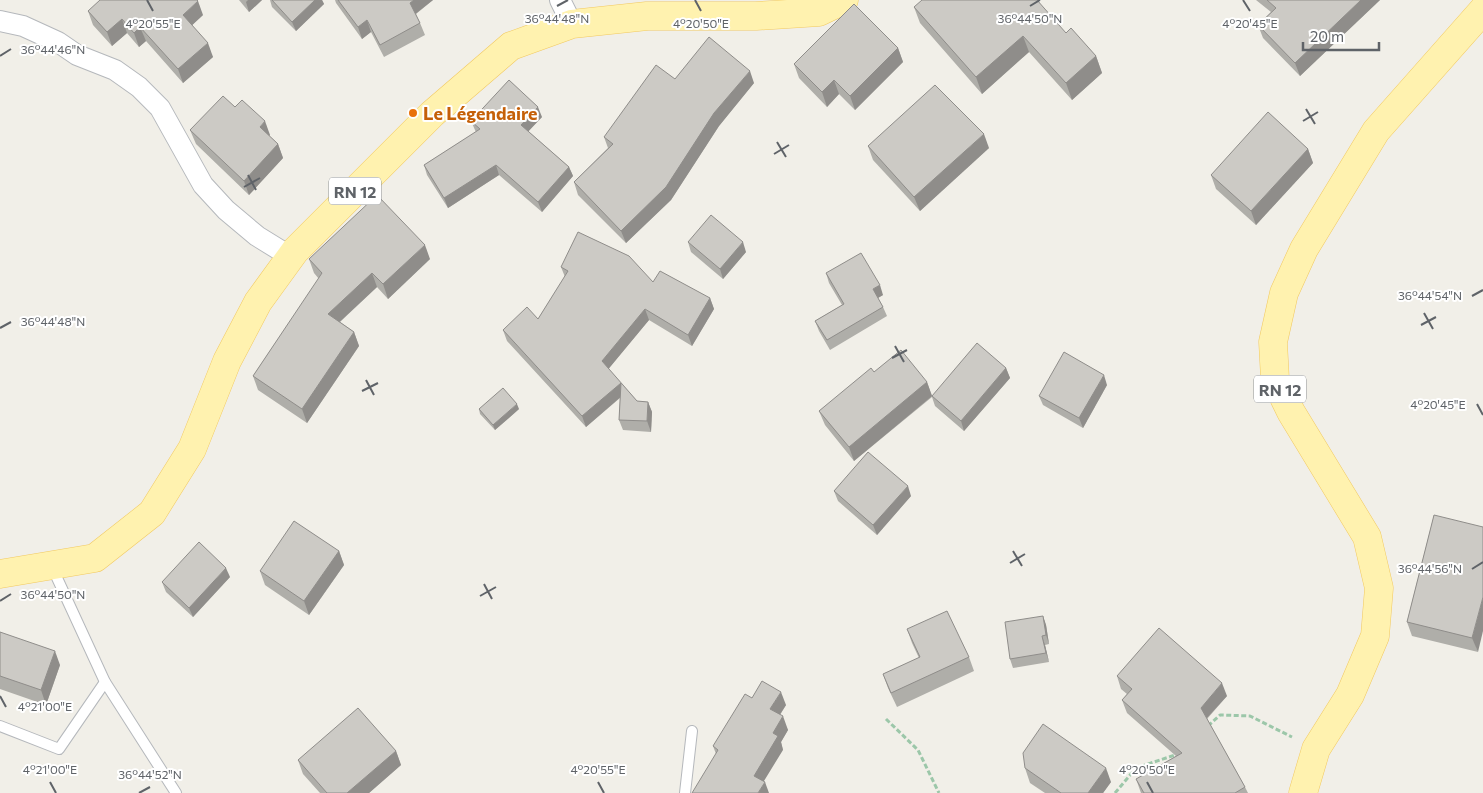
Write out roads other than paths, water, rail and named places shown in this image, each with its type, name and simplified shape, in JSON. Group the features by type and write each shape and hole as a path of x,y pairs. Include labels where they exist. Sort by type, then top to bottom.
{"main road":[{"name":"RN 12","path":"0,574 95,558 152,513 192,449 227,360 258,302 291,258 432,114 511,46 572,24 706,8 756,16 819,12 844,0"},
{"name":"RN 12","path":"1303,793 1316,749 1350,695 1375,636 1380,588 1367,537 1291,412 1275,379 1273,342 1284,292 1304,249 1376,131 1483,10"}],"street":[{"path":"560,0 572,24"},
{"path":"0,21 23,26 58,42 77,55 115,70 139,87 160,108 203,185 226,210 251,231 291,258"}],"lane":[{"path":"51,566 105,682 176,793"},
{"path":"0,726 59,749 105,682"},
{"path":"685,793 692,731"}],"place":[{"name":"Le Légendaire","path":"413,113"}]}
